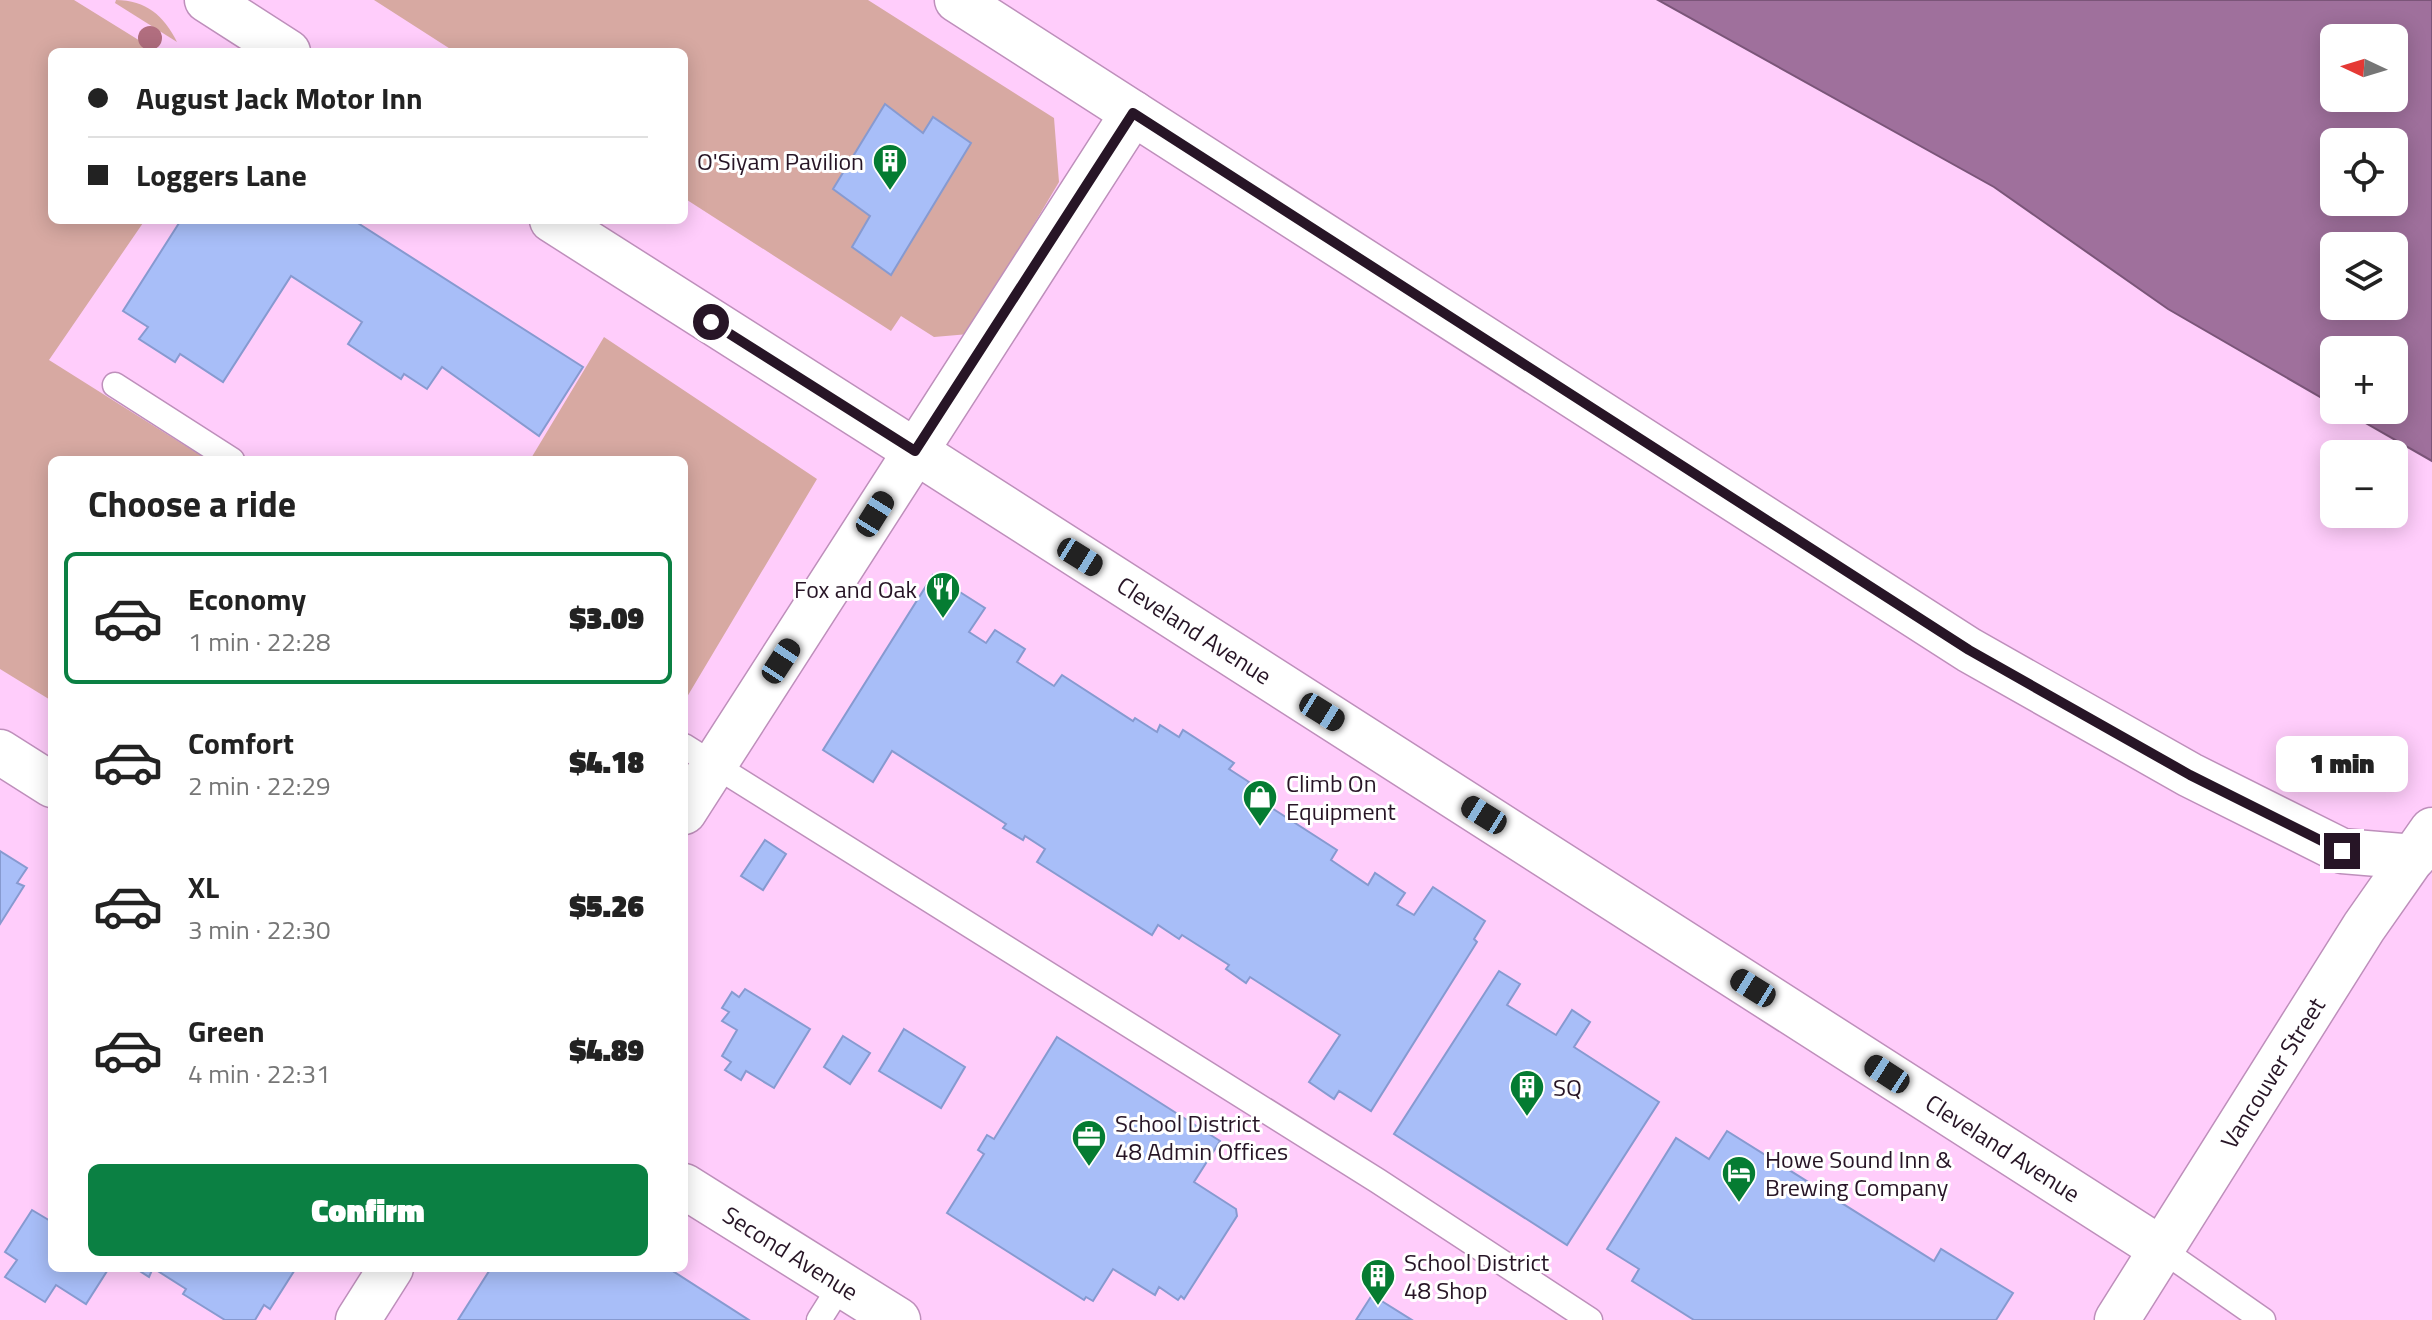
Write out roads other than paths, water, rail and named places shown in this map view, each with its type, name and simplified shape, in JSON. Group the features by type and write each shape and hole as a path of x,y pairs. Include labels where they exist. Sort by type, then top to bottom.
{"street":[{"path":"207,0 282,48"},
{"path":"957,0 1969,650 2190,775 2342,851 2426,849"},
{"path":"688,797 699,756 915,451 1133,113"},
{"name":"Cleveland Avenue","path":"558,224 2161,1249"},
{"path":"0,752 48,782"},
{"name":"Vancouver Street","path":"2117,1320 2364,927 2426,849"},
{"name":"Second Avenue","path":"688,1189 830,1302 898,1320"},
{"path":"358,1320 388,1272"}],"lane":[{"path":"115,385 226,456"},
{"path":"699,756 1378,1181 1590,1320"},
{"path":"2161,1249 2263,1320"}],"place":[{"name":"O'Siyam Pavilion","path":"890,192"},
{"name":"Fox and Oak","path":"943,620"},
{"name":"Climb On Equipment","path":"1260,828"},
{"name":"SQ","path":"1527,1118"},
{"name":"School District 48 Admin Offices","path":"1089,1168"},
{"name":"Howe Sound Inn & Brewing Company","path":"1739,1204"},
{"name":"School District 48 Shop","path":"1378,1307"}]}
